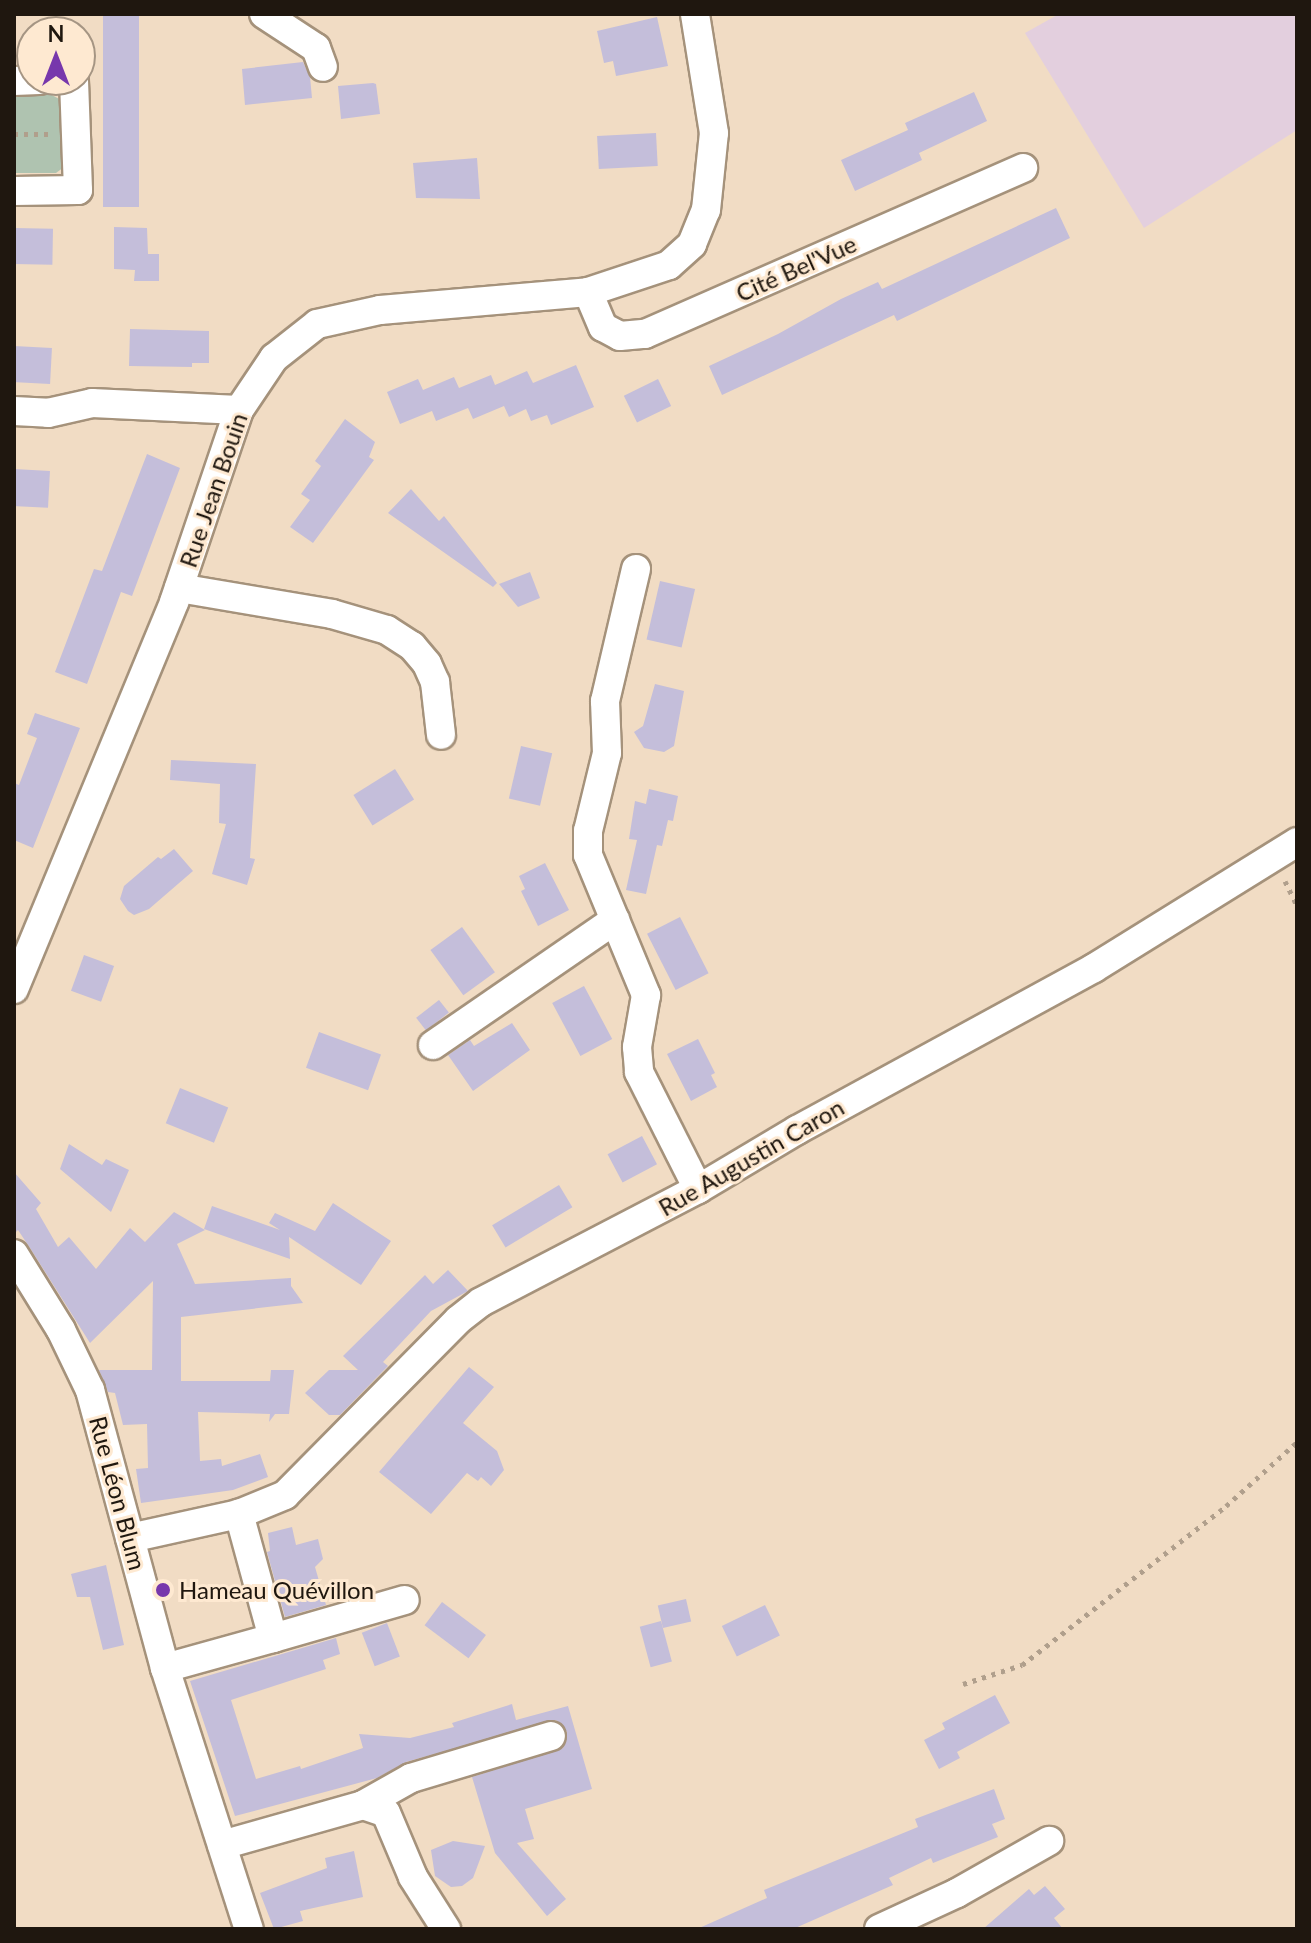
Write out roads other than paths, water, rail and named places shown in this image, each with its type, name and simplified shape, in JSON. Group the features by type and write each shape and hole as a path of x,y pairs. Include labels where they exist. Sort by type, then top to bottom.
{"street":[{"path":"264,14 316,48 323,67"},
{"name":"Rue Jean Bouin","path":"14,989 179,588 239,410 274,358 317,324 380,310 588,292 669,265 692,244 706,210 714,133 695,14"},
{"path":"14,191 78,190 75,96"},
{"name":"Cité Bel'Vue","path":"588,292 603,327 620,336 645,334 1023,168"},
{"path":"14,411 48,413 92,403 239,410"},
{"path":"636,569 605,701 607,753 588,831 588,855 646,995 637,1047 639,1072 698,1189"},
{"path":"179,588 332,614 387,630 412,646 427,664 435,682 441,735"},
{"name":"Rue Augustin Caron","path":"130,1538 239,1514 285,1495 458,1320 481,1302 698,1189 797,1130 1094,968 1297,842"},
{"path":"433,1045 615,920"},
{"name":"Rue Léon Blum","path":"14,1254 61,1330 90,1390 165,1668 249,1929"},
{"path":"239,1514 273,1638"},
{"path":"165,1668 405,1600"},
{"path":"222,1845 363,1805 411,1778 551,1736"},
{"path":"363,1805 386,1813 413,1877 446,1929"},
{"path":"879,1929 957,1893 1049,1841"}],"place":[{"name":"Hameau Quévillon","path":"163,1590"}]}
